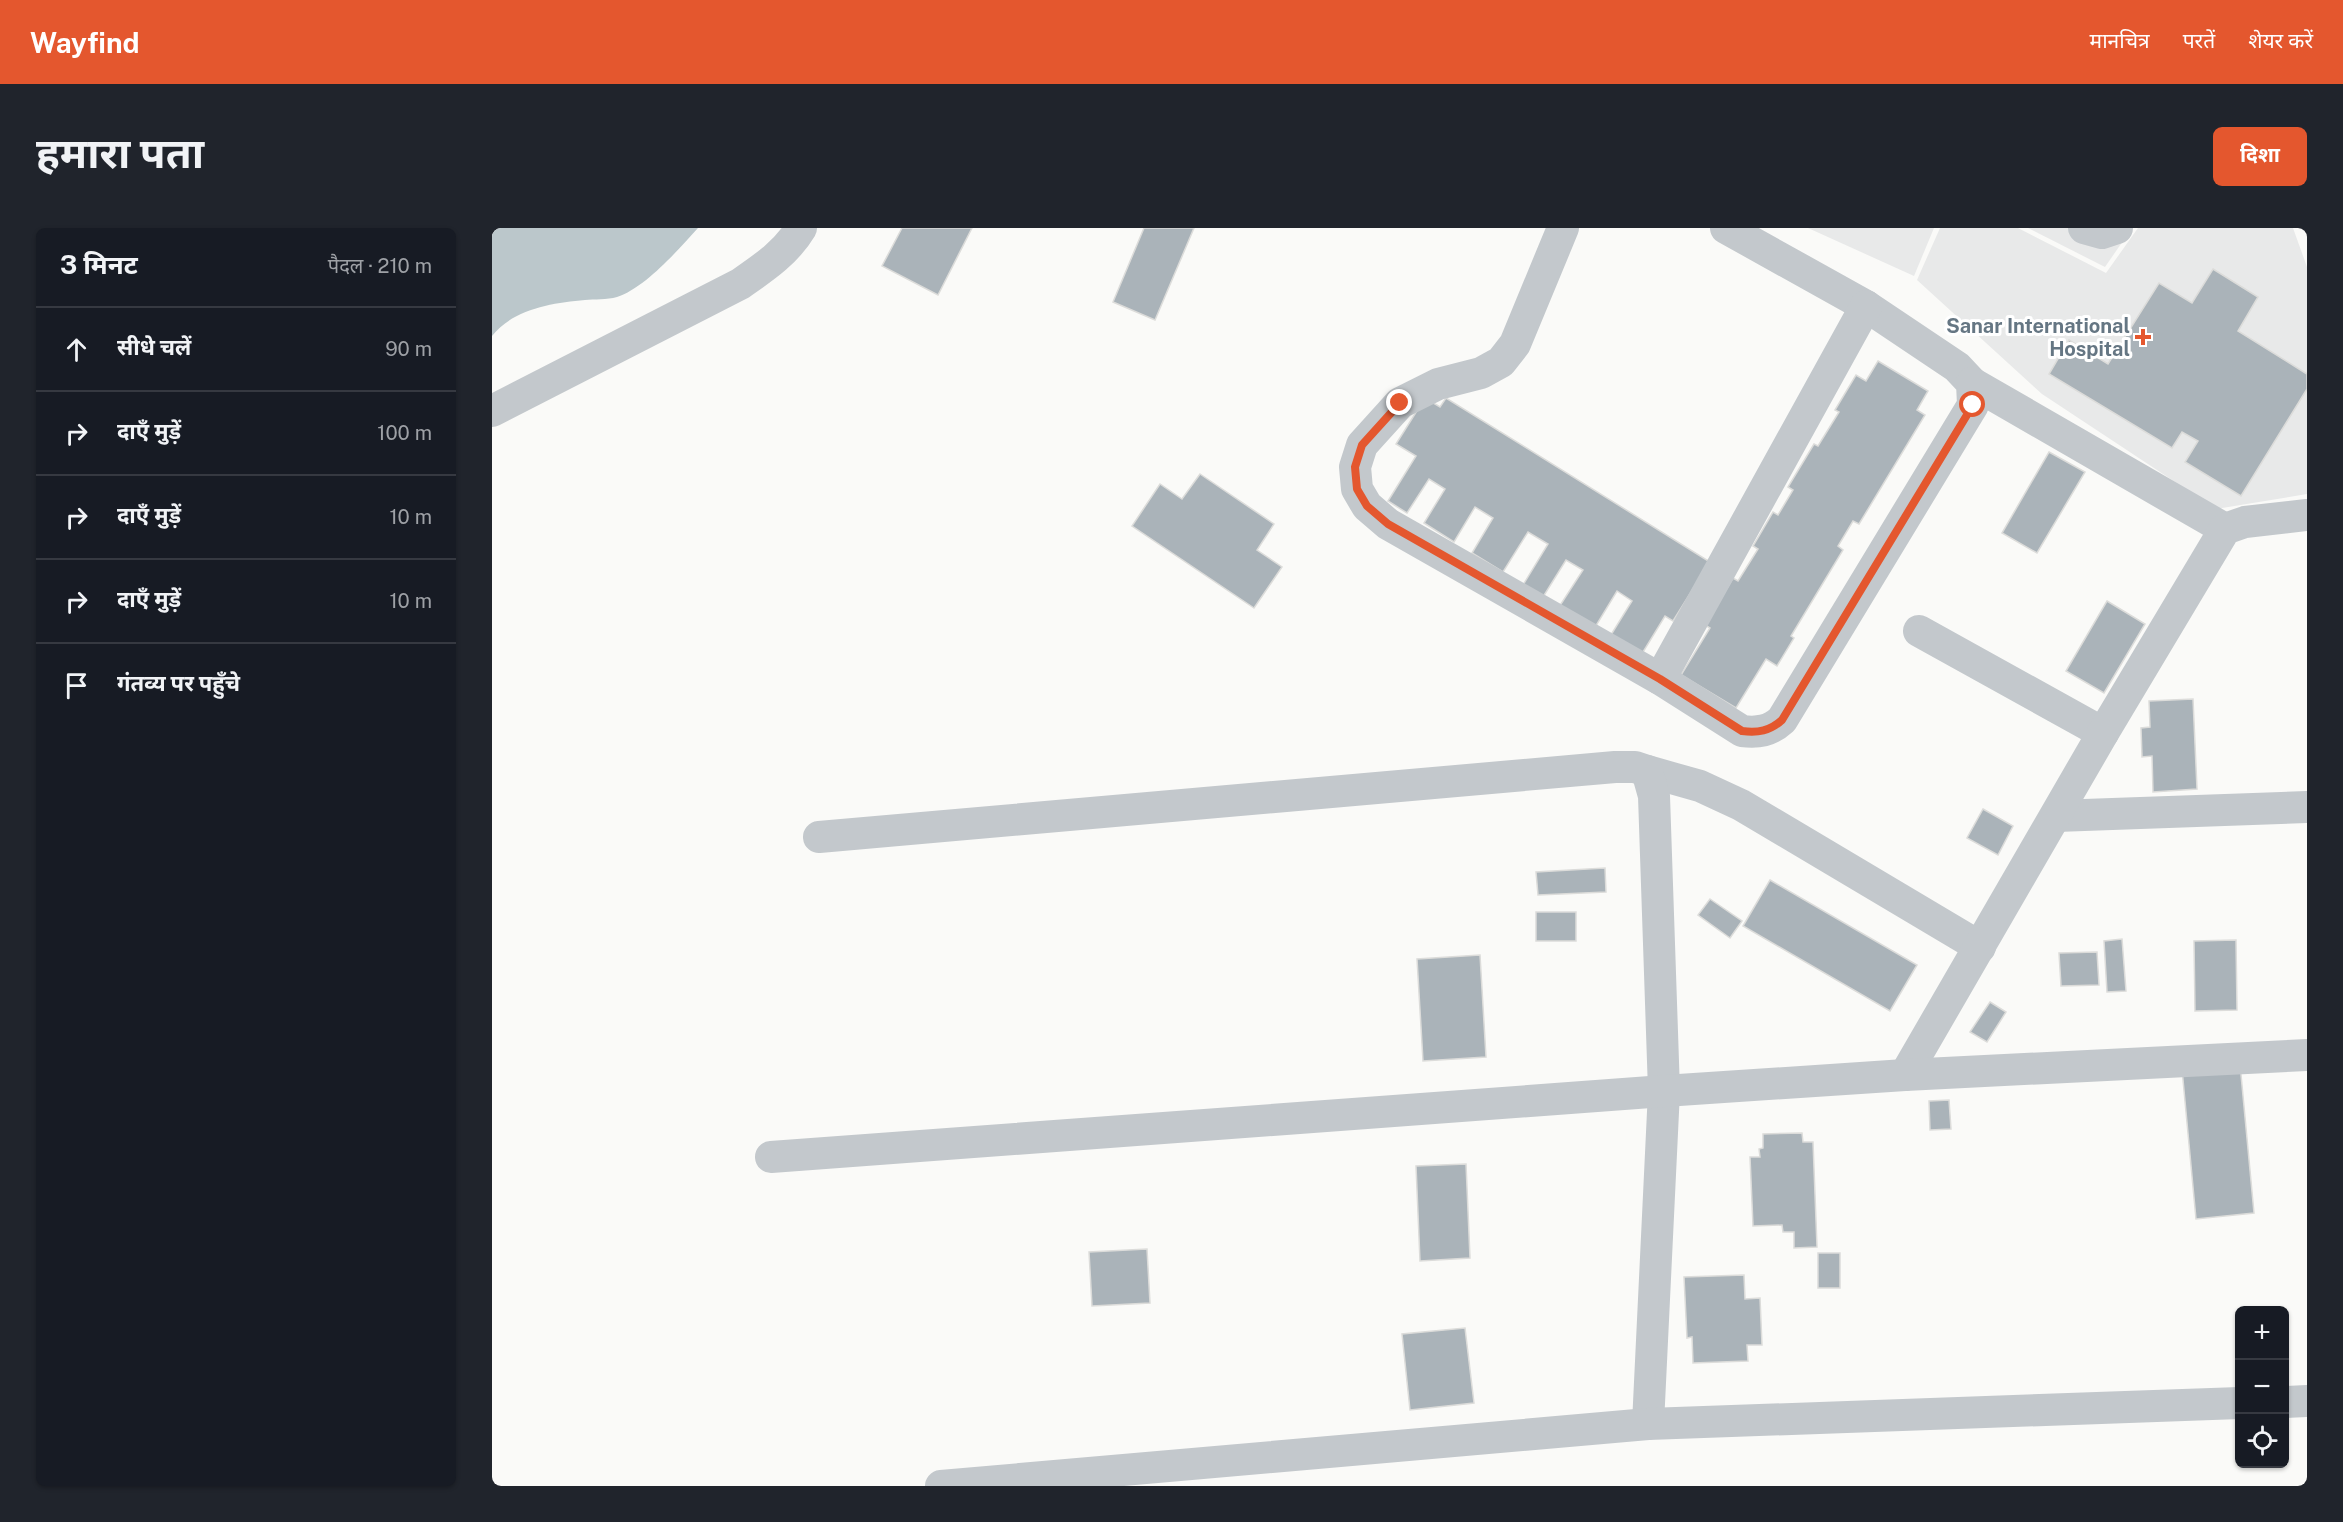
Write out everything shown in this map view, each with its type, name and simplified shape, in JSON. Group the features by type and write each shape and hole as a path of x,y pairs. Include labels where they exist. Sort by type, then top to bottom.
{"street":[{"path":"492,411 740,284 775,260 801,228"},
{"path":"1563,228 1515,344 1501,362 1481,373 1438,384 1400,403 1362,445 1355,467 1357,489 1367,506 1388,524 1660,679 1742,731 1756,733 1773,728 1782,720 1973,405 1972,382"},
{"path":"1726,228 1866,306 1957,367 1972,382 2225,529"},
{"path":"2084,228 2102,233 2117,228"},
{"path":"1660,679 1866,306"},
{"path":"1905,1075 2103,733 2225,529 2245,522 2307,515"},
{"path":"1919,631 2103,733"},
{"path":"819,837 1635,767 1700,786 1741,805 1980,947"},
{"path":"1647,771 1654,796 1664,1091 1648,1424"},
{"path":"2056,816 2307,807"},
{"path":"771,1157 1664,1091 1905,1075 2307,1055"},
{"path":"2289,1402 2307,1401"},
{"path":"941,1486 1648,1424 2235,1403"}],"shaded area":[{"path":"492,228 698,228 650,277 628,292 613,298 560,303 534,309 511,319 492,336"},
{"path":"1808,228 1934,228 1914,276"},
{"name":"Sanar International Hospital","path":"1940,228 2018,228 2106,273 2138,228 2293,228 2307,267 2307,494 2216,509 2042,394 1917,280"},
{"path":"2028,228 2132,228 2105,267"}],"building":[{"path":"902,228 972,228 938,295 882,266"},
{"path":"1144,228 1194,228 1155,320 1113,302"},
{"path":"2213,269 2258,297 2238,331 2307,374 2307,389 2241,496 2185,462 2198,441 2182,432 2172,448 2049,374 2069,340 2108,364 2159,283 2192,303"},
{"path":"1878,361 1928,391 1917,410 1925,415 1859,524 1853,521 1838,546 1843,550 1791,636 1794,638 1777,666 1766,659 1736,708 1681,675 1710,628 1705,625 1733,578 1738,581 1758,549 1753,546 1773,512 1778,515 1793,490 1788,487 1814,444 1818,446 1839,412 1835,410 1856,375 1866,381"},
{"path":"1425,398 1440,407 1446,398 1710,562 1673,621 1665,616 1640,657 1609,638 1632,601 1617,591 1594,629 1559,607 1583,570 1566,560 1543,597 1523,585 1548,544 1528,532 1503,572 1472,553 1493,518 1475,507 1454,542 1424,523 1445,489 1429,479 1407,513 1388,501 1416,456 1396,444"},
{"path":"2049,452 2085,472 2037,553 2002,533"},
{"path":"1200,474 1274,524 1257,550 1282,567 1254,608 1132,526 1160,484 1182,499"},
{"path":"2107,601 2145,624 2104,693 2066,671"},
{"path":"2193,699 2197,789 2153,792 2152,756 2142,757 2141,728 2150,727 2149,701"},
{"path":"1983,809 2013,826 1998,855 1967,838"},
{"path":"1605,868 1606,892 1538,895 1536,872"},
{"path":"1770,880 1917,965 1890,1011 1743,926"},
{"path":"1710,899 1742,921 1730,938 1698,915"},
{"path":"1536,912 1576,912 1576,941 1536,941"},
{"path":"2122,939 2126,991 2107,992 2104,941"},
{"path":"2236,940 2237,1010 2195,1011 2194,941"},
{"path":"2097,952 2099,985 2061,986 2059,953"},
{"path":"1480,955 1486,1057 1423,1061 1417,959"},
{"path":"1990,1002 2006,1012 1987,1042 1970,1032"},
{"path":"2240,1064 2254,1213 2196,1219 2182,1069"},
{"path":"1949,1100 1951,1129 1930,1130 1929,1101"},
{"path":"1802,1133 1803,1142 1813,1142 1817,1247 1794,1248 1794,1232 1783,1232 1782,1225 1753,1226 1750,1157 1760,1157 1759,1149 1763,1148 1763,1134"},
{"path":"1466,1164 1470,1258 1420,1261 1416,1166"},
{"path":"1147,1249 1150,1303 1092,1306 1089,1252"},
{"path":"1818,1253 1840,1253 1840,1288 1818,1288"},
{"path":"1744,1275 1745,1299 1760,1298 1762,1345 1747,1345 1748,1361 1693,1363 1692,1337 1687,1338 1684,1277"},
{"path":"1465,1328 1474,1403 1410,1410 1402,1334"}],"place":[{"name":"Sanar International Hospital","path":"2143,337"}],"route":[{"path":"1400,403 1362,445 1355,467 1357,489 1367,506 1388,524 1660,679 1742,731 1756,733 1773,728 1782,720 1973,405"}]}
